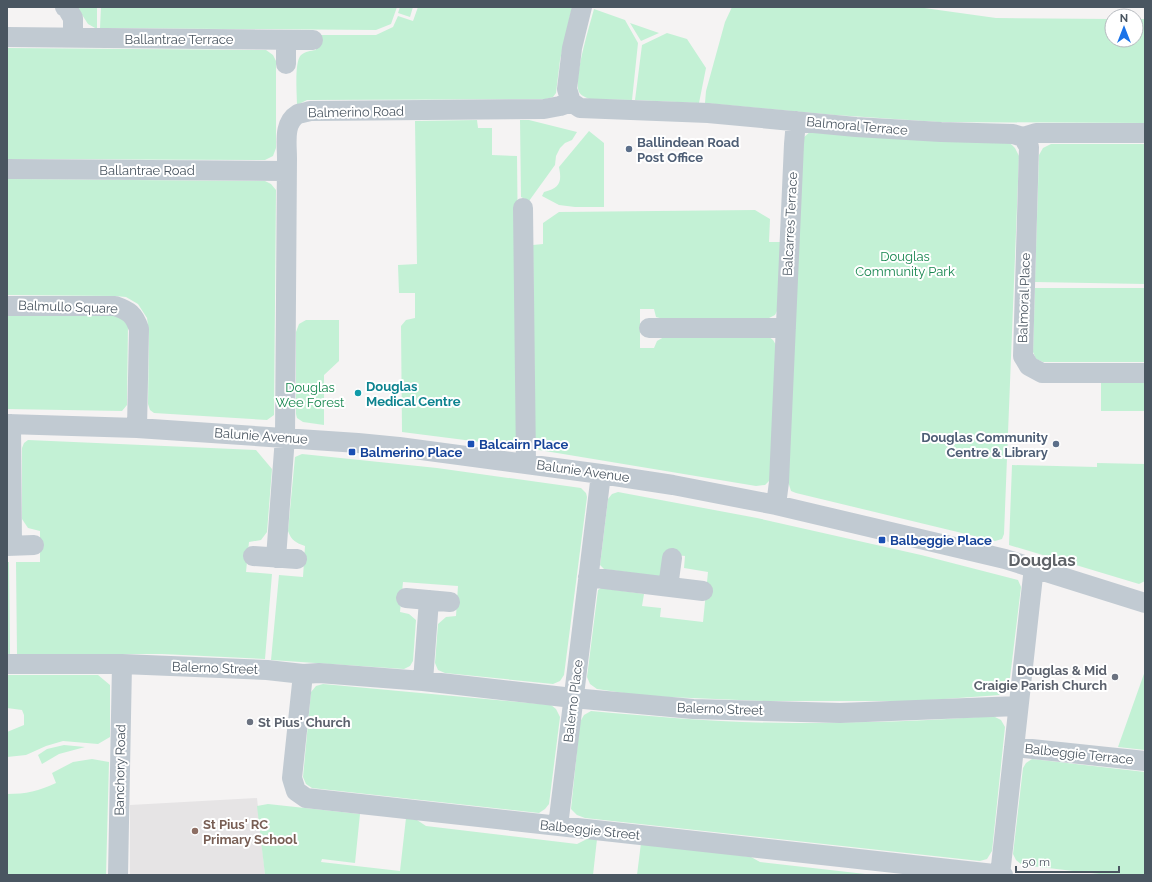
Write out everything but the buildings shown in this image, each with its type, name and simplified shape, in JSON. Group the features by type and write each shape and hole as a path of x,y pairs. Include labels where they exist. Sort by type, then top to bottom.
{"street":[{"path":"65,7 73,18 72,38"},
{"path":"571,102 567,89 572,48 582,7"},
{"name":"Ballantrae Terrace","path":"7,37 312,40"},
{"path":"286,40 286,64"},
{"name":"Balmoral Terrace","path":"571,102 580,108 703,113 856,128 910,131 1013,134 1023,137 1036,133 1145,133"},
{"name":"Balmerino Road","path":"285,437 286,171 287,129 291,121 299,114 310,111 544,109 571,102"},
{"name":"Balcarres Terrace","path":"776,505 779,482 796,121"},
{"name":"Balmoral Place","path":"1023,137 1029,147 1023,356 1029,366 1042,373 1145,373"},
{"name":"Ballantrae Road","path":"7,169 286,171"},
{"path":"523,208 526,463"},
{"name":"Balmullo Square","path":"7,306 115,306 126,310 135,318 139,329 137,428"},
{"path":"649,328 786,328"},
{"path":"9,424 10,546 34,545"},
{"name":"Balunie Avenue","path":"9,424 137,428 285,437 399,447 526,463 674,485 776,505 1005,559 1145,603"},
{"path":"276,558 285,437"},
{"name":"Balerno Place","path":"558,826 601,474"},
{"path":"253,556 297,559"},
{"path":"668,587 672,558"},
{"path":"1000,875 1033,576 1036,568"},
{"path":"588,577 703,591"},
{"path":"406,598 450,602"},
{"path":"423,681 429,600"},
{"name":"Balerno Street","path":"7,664 122,664 267,670 303,674 319,673 423,681 573,698 693,709 840,712 1018,706"},
{"name":"Banchory Road","path":"118,875 122,664"},
{"name":"Balbeggie Street","path":"303,674 292,778 296,790 306,798 1003,875"},
{"name":"Balbeggie Terrace","path":"1014,747 1145,761"}],"shaded area":[{"name":"St Pius' RC Primary School","path":"257,798 265,875 130,875 130,805"}],"green space":[{"path":"77,7 97,7 97,29 88,24"},
{"path":"101,7 397,7 391,24 376,30 100,28"},
{"path":"400,7 413,7 410,17 398,13"},
{"path":"418,7 572,7 560,60 556,93 553,97 546,99 307,100 297,105 297,64 301,55 308,51 316,50 316,35 376,35 393,27 398,16 413,21"},
{"path":"732,7 917,7 996,18 1104,19 1104,48 1144,48 1145,19 1145,123 939,122 835,115 705,103 706,91 725,22"},
{"path":"594,9 625,20 638,43 632,100 589,99 579,92 578,76 580,64"},
{"path":"630,23 659,33 641,41"},
{"path":"667,33 687,39 706,68 699,103 635,100 642,45"},
{"path":"7,48 266,50 273,55 276,61 276,148 273,156 265,160 7,159"},
{"path":"477,120 478,128 492,128 492,155 517,156 520,436 518,443 512,446 402,432 401,326 406,320 415,318 415,293 399,293 398,265 417,264 415,121"},
{"path":"520,120 529,120 577,132 572,140 565,143 560,148 556,156 555,165 529,201 521,197"},
{"path":"589,131 604,143 604,207 575,207 559,205 542,196 544,192 554,189 559,184 559,167"},
{"name":"Douglas Community Park","path":"811,131 1010,143 1015,148 1019,156 1004,534 1002,539 995,541 791,491 786,475 803,138"},
{"path":"1051,144 1145,144 1145,284 1035,282 1039,155 1043,148"},
{"path":"7,179 265,181 271,184 276,190 274,415 267,420 154,413 150,410 148,404 149,333 147,318 138,304 126,297 115,296 7,295"},
{"path":"755,210 770,219 769,242 781,242 778,309 775,315 769,318 663,319 656,317 654,309 640,309 640,348 654,348 657,341 664,337 768,336 773,340 776,345 771,479 765,485 756,486 539,450 535,444 533,245 543,244 543,223 559,212"},
{"path":"1035,288 1145,288 1145,362 1043,362 1036,359 1033,352"},
{"path":"7,316 115,316 123,319 128,325 127,405 122,411 7,409"},
{"name":"Douglas Wee Forest","path":"306,320 339,320 339,361 324,375 324,425 303,422 297,418 296,414 296,332 299,324"},
{"path":"1145,382 1145,411 1101,411 1101,383"},
{"path":"28,440 256,450 272,469 267,532 261,540 249,542 246,572 272,574 265,659 162,654 17,654 16,562 40,562 40,531 28,528 22,519 22,448 24,443"},
{"path":"302,454 437,468 581,488 586,493 587,497 564,675 560,681 553,684 445,673 438,670 435,663 438,624 446,617 456,616 458,586 403,582 400,612 409,614 416,620 413,661 410,666 404,669 271,660 279,575 303,577 305,546 294,541 288,531 295,457"},
{"path":"1097,463 1145,464 1145,581 1139,584 1009,545 1012,465 1097,467"},
{"path":"618,492 757,518 921,555 1018,580 1021,587 1009,686 1006,692 1000,695 916,701 763,701 644,696 597,689 590,684 587,677 598,590 601,588 644,594 642,606 661,608 660,617 703,622 708,572 684,568 685,556 666,554 663,577 604,569 600,565 608,499 612,494"},
{"path":"7,562 9,562 10,654 7,654"},
{"path":"1145,671 1145,750 1118,747"},
{"path":"7,675 98,675 110,685 110,737 98,744 63,741 46,746 26,755 7,757 7,732 24,725 24,715 22,710 7,708"},
{"path":"323,684 551,705 556,709 560,717 549,804 539,813 312,788 306,784 303,777 311,692 316,686"},
{"path":"591,711 768,723 893,721 993,716 1001,720 1005,727 992,851 987,859 980,861 585,818 577,815 571,809 580,722 584,715"},
{"path":"64,745 85,747 59,754 42,764 38,755 47,749"},
{"path":"92,759 109,762 106,875 7,875 7,794 32,792 50,786 56,783 52,773 73,762"},
{"path":"1032,759 1145,772 1145,875 1108,875 1022,865 1016,860 1013,854 1023,768 1026,763"},
{"path":"268,804 360,814 355,863 322,859 321,862 400,871 406,818 417,820 426,826 577,844 589,838 597,839 593,875 265,875 257,806"},
{"path":"641,843 751,857 760,862 874,875 637,875"}],"place":[{"name":"Ballindean Road Post Office","path":"629,149"},
{"name":"Douglas Medical Centre","path":"358,393"},
{"name":"Balcairn Place","path":"471,444"},
{"name":"Douglas Community Centre & Library","path":"1056,444"},
{"name":"Balmerino Place","path":"352,452"},
{"name":"Balbeggie Place","path":"882,540"},
{"name":"Douglas & Mid Craigie Parish Church","path":"1115,677"},
{"name":"St Pius' Church","path":"250,722"},
{"name":"St Pius' RC Primary School","path":"195,831"}],"district":[{"name":"Douglas","path":"1042,560"}]}
